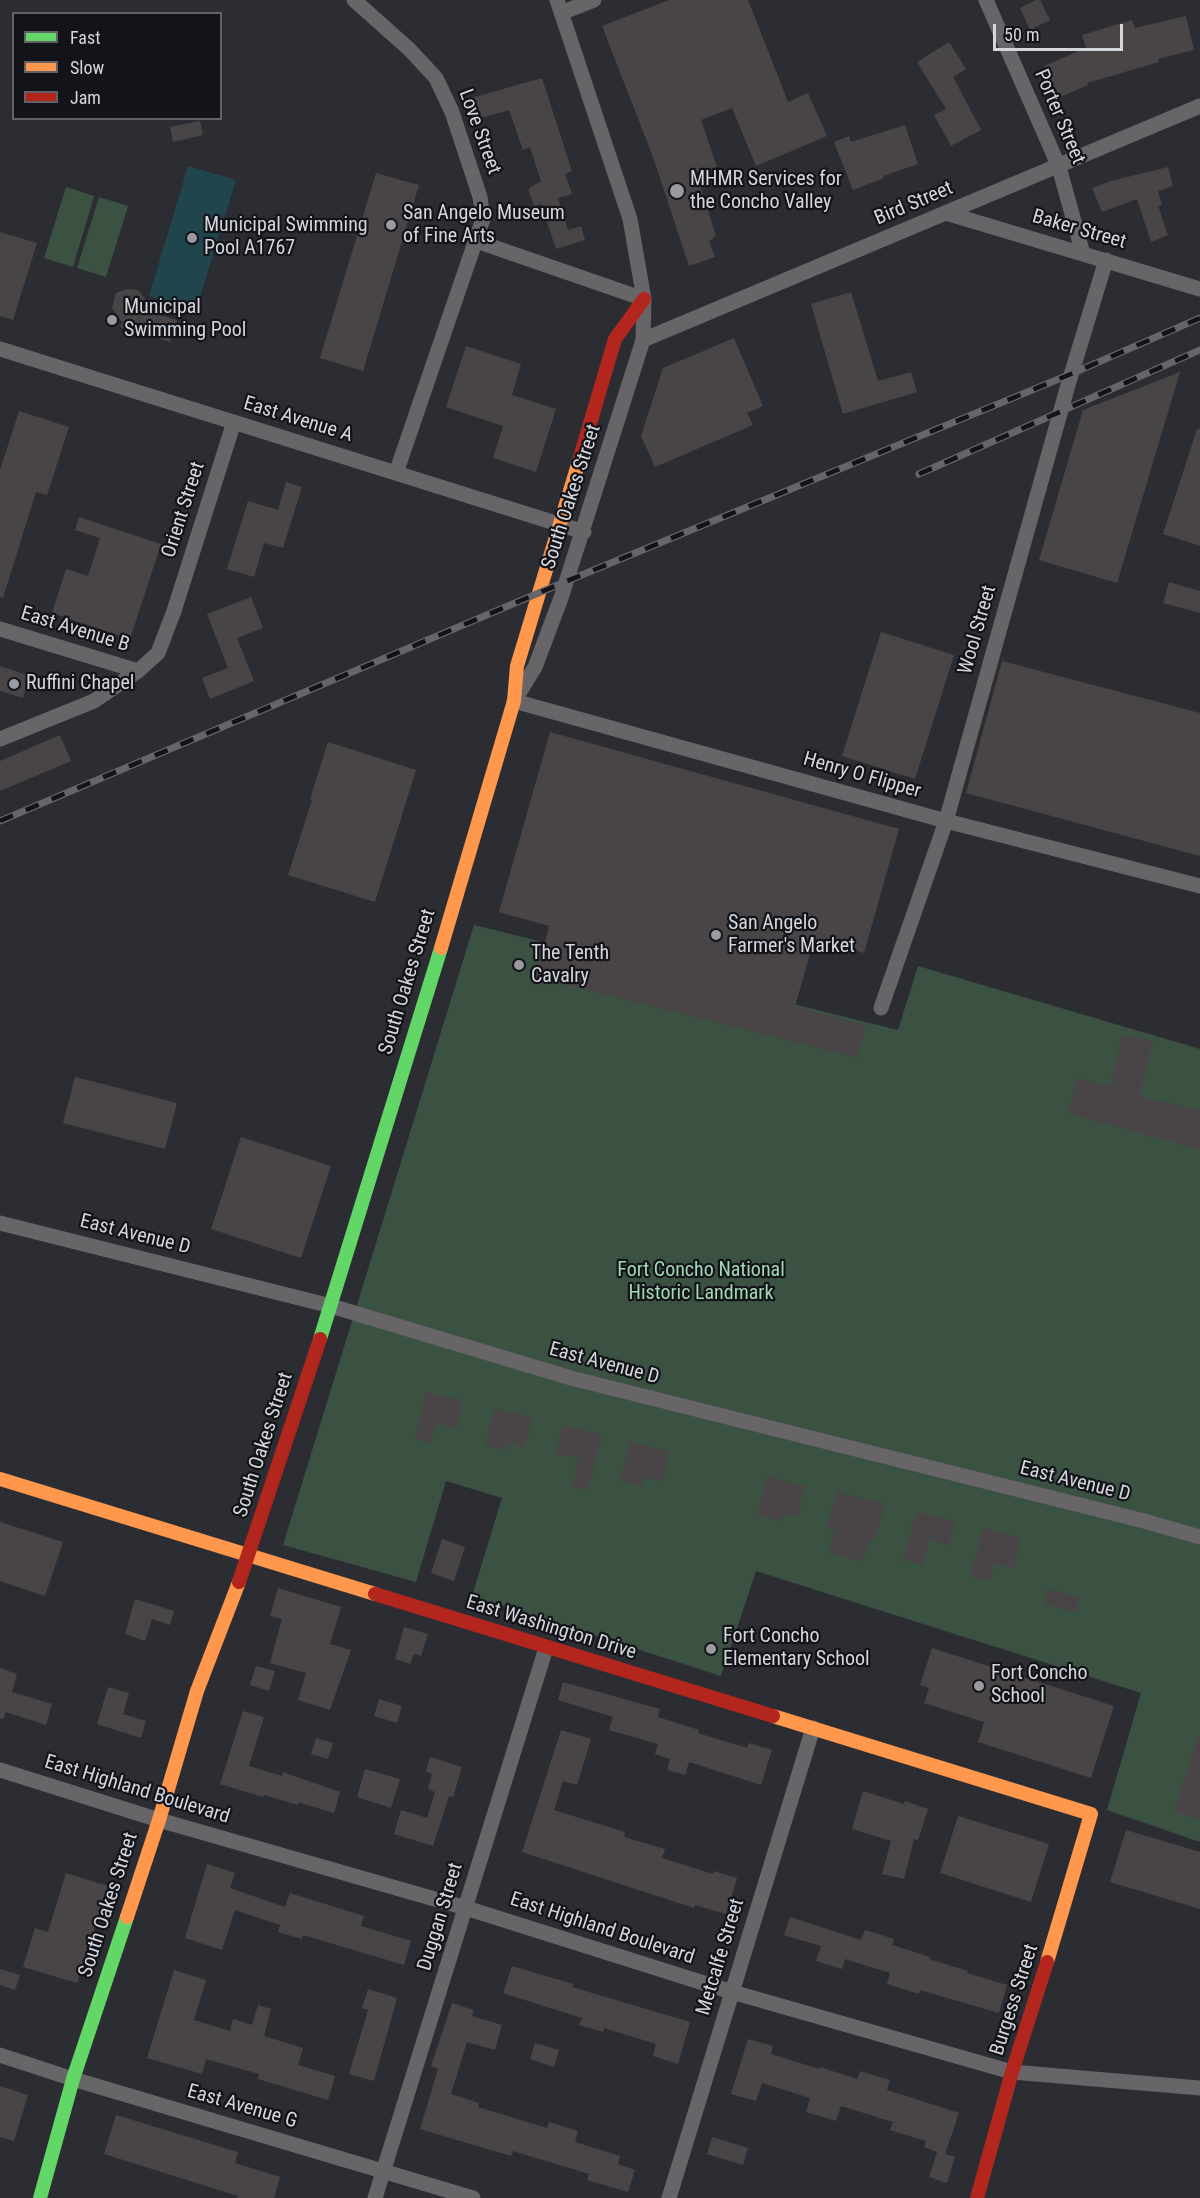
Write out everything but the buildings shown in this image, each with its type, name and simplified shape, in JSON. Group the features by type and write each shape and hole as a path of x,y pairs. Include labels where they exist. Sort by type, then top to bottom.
{"street":[{"name":"Love Street","path":"354,0 409,49 436,78 446,97 480,197 483,219 396,473"},
{"path":"559,6 594,0"},
{"name":"Porter Street","path":"986,0 1059,166 1083,254"},
{"name":"South Oakes Street","path":"514,701 535,667 584,532 644,340 644,299 630,219 559,6"},
{"name":"Bird Street","path":"644,340 1200,106"},
{"name":"Baker Street","path":"946,213 1200,289"},
{"path":"476,241 644,299"},
{"name":"Wool Street","path":"881,1008 946,821 1068,385 1106,260"},
{"name":"South Oakes Street","path":"40,2198 73,2079 159,1820 197,1691 249,1556 331,1306 514,701 517,666 615,339 644,299"},
{"name":"East Avenue A","path":"0,349 584,532"},
{"name":"Orient Street","path":"0,739 94,701 138,671 158,653 174,611 234,422"},
{"name":"East Avenue B","path":"0,629 138,671"},
{"name":"Henry O Flipper","path":"514,701 946,821 1200,886"},
{"name":"East Avenue D","path":"0,1223 331,1306 571,1378 1200,1537"},
{"name":"East Washington Drive","path":"0,1479 1091,1814"},
{"name":"Duggan Street","path":"375,2198 546,1648"},
{"name":"Metcalfe Street","path":"669,2198 813,1728"},
{"name":"East Highland Boulevard","path":"0,1770 159,1820 466,1908 732,1992 1012,2072 1200,2088"},
{"name":"Burgess Street","path":"976,2198 1091,1814"},
{"name":"East Avenue G","path":"0,2055 73,2079 473,2198"}],"green space":[{"path":"66,187 94,196 73,267 44,258"},
{"path":"99,197 128,206 106,277 77,268"},
{"name":"Fort Concho National Historic Landmark","path":"474,925 898,1030 918,966 1200,1049 1200,1842 1107,1810 1141,1693 756,1571 721,1676 472,1596 502,1498 446,1481 416,1582 283,1545"}],"water":[{"name":"Municipal Swimming Pool A1767","path":"188,166 236,180 196,310 149,296"}],"railway":[{"path":"0,821 567,581 1071,374 1200,318"},
{"path":"919,474 1200,350"}],"traffic: fast":[{"path":"320,1339 441,948"},
{"path":"40,2198 73,2079 127,1917"}],"traffic: slow":[{"path":"441,948 514,701 517,666 579,461"},
{"path":"0,1479 375,1594"},
{"path":"127,1917 159,1820 197,1691 239,1582"},
{"path":"773,1716 1091,1814 1047,1962"}],"traffic: jam":[{"path":"579,461 615,339 644,299"},
{"path":"239,1582 320,1339"},
{"path":"375,1594 773,1716"},
{"path":"977,2198 1012,2072 1047,1962"}],"place":[{"name":"MHMR Services for the Concho Valley","path":"677,191"},
{"name":"San Angelo Museum of Fine Arts","path":"391,225"},
{"name":"Municipal Swimming Pool A1767","path":"192,238"},
{"name":"Municipal Swimming Pool","path":"112,320"},
{"name":"Ruffini Chapel","path":"14,684"},
{"name":"San Angelo Farmer's Market","path":"716,935"},
{"name":"The Tenth Cavalry","path":"519,965"},
{"name":"Fort Concho Elementary School","path":"711,1649"},
{"name":"Fort Concho School","path":"979,1686"}]}
